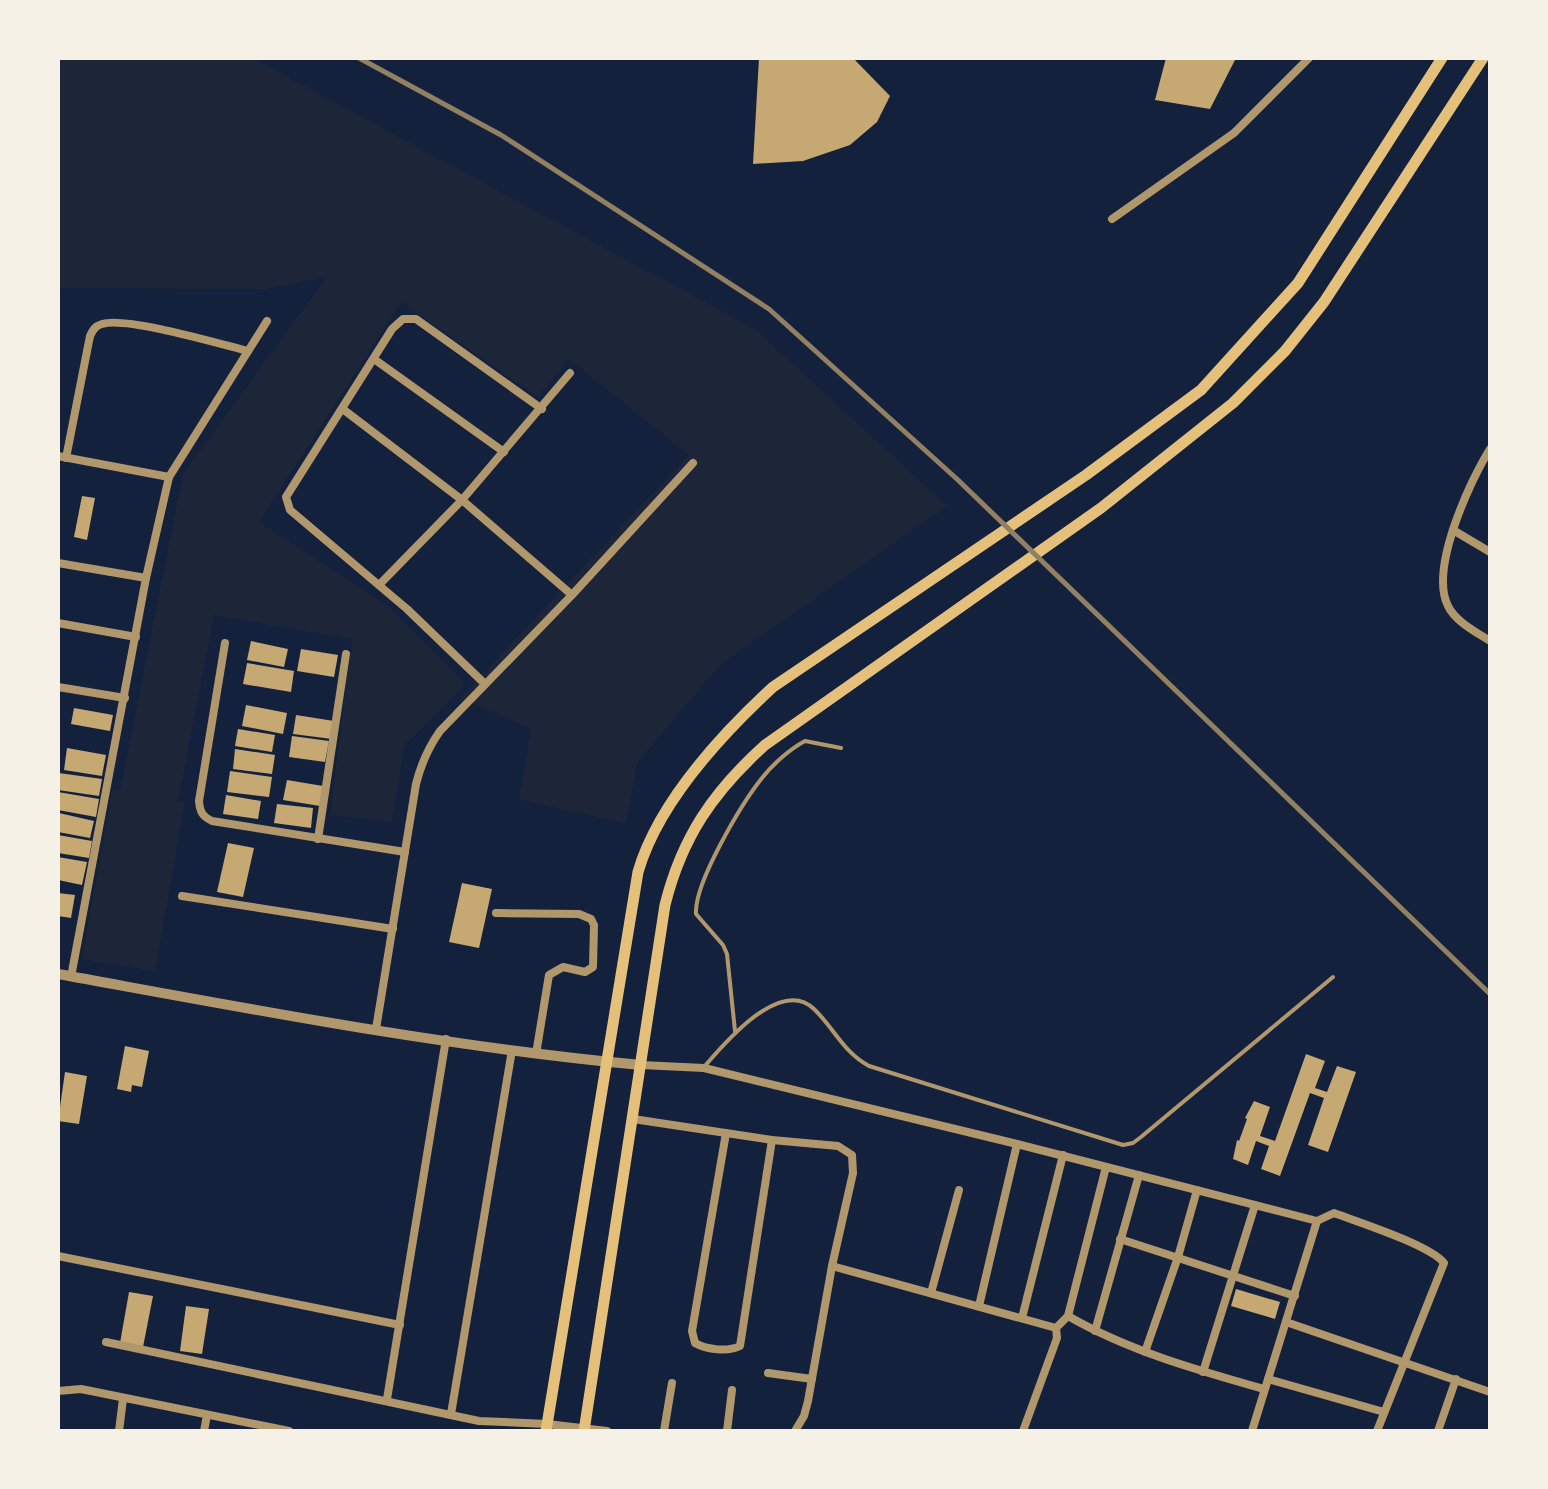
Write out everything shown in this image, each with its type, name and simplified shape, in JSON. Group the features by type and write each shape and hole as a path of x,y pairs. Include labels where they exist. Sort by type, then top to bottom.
{"main road":[{"path":"546,1427 641,861 682,785 737,721 773,687 1086,475 1201,390 1298,283 1442,58"},
{"path":"584,1429 671,881 689,836 729,782 765,745 1101,508 1233,403 1285,351 1324,302 1483,58"}],"street":[{"path":"1112,219 1234,133 1309,58"},
{"path":"485,684 379,585 290,510 286,503 289,490 344,410 397,323 409,317 542,409"},
{"path":"71,977 146,578 169,477 267,321"},
{"path":"169,477 62,457 90,336 95,327 106,322 129,323 248,351"},
{"path":"374,359 504,452"},
{"path":"379,585 462,500 570,373"},
{"path":"344,410 462,500 572,595"},
{"path":"1488,455 1453,530 1442,572 1448,606 1458,618 1490,641"},
{"path":"376,1029 421,764 440,731 572,595 693,463"},
{"path":"1453,530 1490,552"},
{"path":"58,563 146,578"},
{"path":"58,623 136,637"},
{"path":"225,643 200,811 212,821 405,852"},
{"path":"318,839 346,654"},
{"path":"58,687 125,698"},
{"path":"182,896 393,929"},
{"path":"496,913 579,914 591,919 594,925 593,967 585,972 563,967 549,975 536,1054"},
{"path":"58,974 536,1054 704,1068 1063,1155 1317,1221 1334,1213 1393,1236 1442,1260 1444,1268 1377,1431"},
{"path":"387,1399 446,1039"},
{"path":"451,1414 512,1050"},
{"path":"633,1119 772,1140 838,1146 852,1155 853,1173 832,1266 812,1379 804,1416 795,1431"},
{"path":"726,1133 692,1331 695,1343 701,1346 728,1350 740,1346 772,1140"},
{"path":"979,1306 1017,1144"},
{"path":"1022,1318 1063,1155"},
{"path":"1056,1328 1068,1316 1106,1167"},
{"path":"1095,1331 1139,1175"},
{"path":"931,1293 959,1190"},
{"path":"1145,1352 1197,1190"},
{"path":"1203,1372 1255,1205"},
{"path":"1252,1431 1317,1221"},
{"path":"1120,1239 1295,1296"},
{"path":"58,1256 400,1325"},
{"path":"832,1266 1056,1328"},
{"path":"1068,1316 1145,1352 1264,1389"},
{"path":"1286,1322 1490,1392"},
{"path":"1023,1431 1057,1338 1056,1328"},
{"path":"106,1342 387,1399 479,1421 607,1431"},
{"path":"768,1373 812,1379"},
{"path":"1268,1379 1384,1412"},
{"path":"1438,1431 1456,1379"},
{"path":"664,1431 672,1383"},
{"path":"58,1391 81,1389 289,1431"},
{"path":"727,1431 732,1390"},
{"path":"119,1431 123,1399"},
{"path":"204,1431 207,1415"},
{"path":"479,1421 479,1431"}],"lane":[{"path":"735,1031 727,954 696,914 700,890 719,847 764,775 805,741 841,748"},
{"path":"704,1068 735,1031 769,1008 792,1001 801,1002 815,1010 847,1051 869,1066 1123,1145 1141,1137 1333,977"}],"shaded area":[{"path":"58,58 252,58 755,329 947,506 720,665 637,763 626,823 519,800 531,729 460,698 689,455 569,359 538,397 401,302 259,522 385,604 465,684 404,746 392,822 330,815 352,639 214,615 178,801 185,802 155,971 82,959 112,790 120,791 183,474 327,277 265,289 58,288"}],"building":[{"path":"759,58 853,58 890,96 877,122 850,145 803,161 753,164"},
{"path":"1166,58 1236,58 1210,109 1155,100"},
{"path":"82,496 95,498 87,540 74,537"},
{"path":"251,641 288,649 284,667 247,660"},
{"path":"301,649 338,655 334,677 297,671"},
{"path":"247,663 294,671 291,692 243,684"},
{"path":"246,705 287,713 283,734 242,726"},
{"path":"74,708 113,715 110,731 71,724"},
{"path":"296,715 334,721 332,739 293,734"},
{"path":"238,729 275,735 272,752 235,746"},
{"path":"292,736 329,741 325,762 289,757"},
{"path":"67,748 106,755 102,776 64,770"},
{"path":"235,749 275,755 272,774 233,769"},
{"path":"230,771 272,777 269,797 227,792"},
{"path":"59,773 102,779 99,796 58,790"},
{"path":"287,780 323,786 320,806 283,800"},
{"path":"58,792 99,799 96,817 58,810"},
{"path":"226,795 261,801 258,819 223,814"},
{"path":"277,804 313,808 311,828 274,823"},
{"path":"59,813 94,821 90,838 58,832"},
{"path":"58,835 92,841 89,858 58,853"},
{"path":"228,843 254,848 243,897 217,892"},
{"path":"58,857 87,862 82,885 58,880"},
{"path":"462,883 492,889 479,948 449,942"},
{"path":"58,893 75,895 71,918 58,916"},
{"path":"125,1046 149,1051 142,1087 132,1085 131,1092 117,1089"},
{"path":"1306,1054 1325,1061 1315,1088 1327,1092 1337,1066 1356,1072 1328,1152 1308,1145 1324,1098 1310,1093 1280,1176 1261,1169 1269,1146 1256,1141 1248,1165 1233,1159 1237,1140 1254,1101 1270,1107 1260,1136 1275,1141"},
{"path":"65,1072 87,1076 79,1124 58,1121"},
{"path":"1236,1289 1280,1302 1275,1319 1231,1306"},
{"path":"129,1292 153,1296 143,1347 120,1343"},
{"path":"186,1306 209,1309 202,1354 180,1351"}],"railway":[{"path":"359,58 501,135 769,309 958,480 1490,994"}]}
